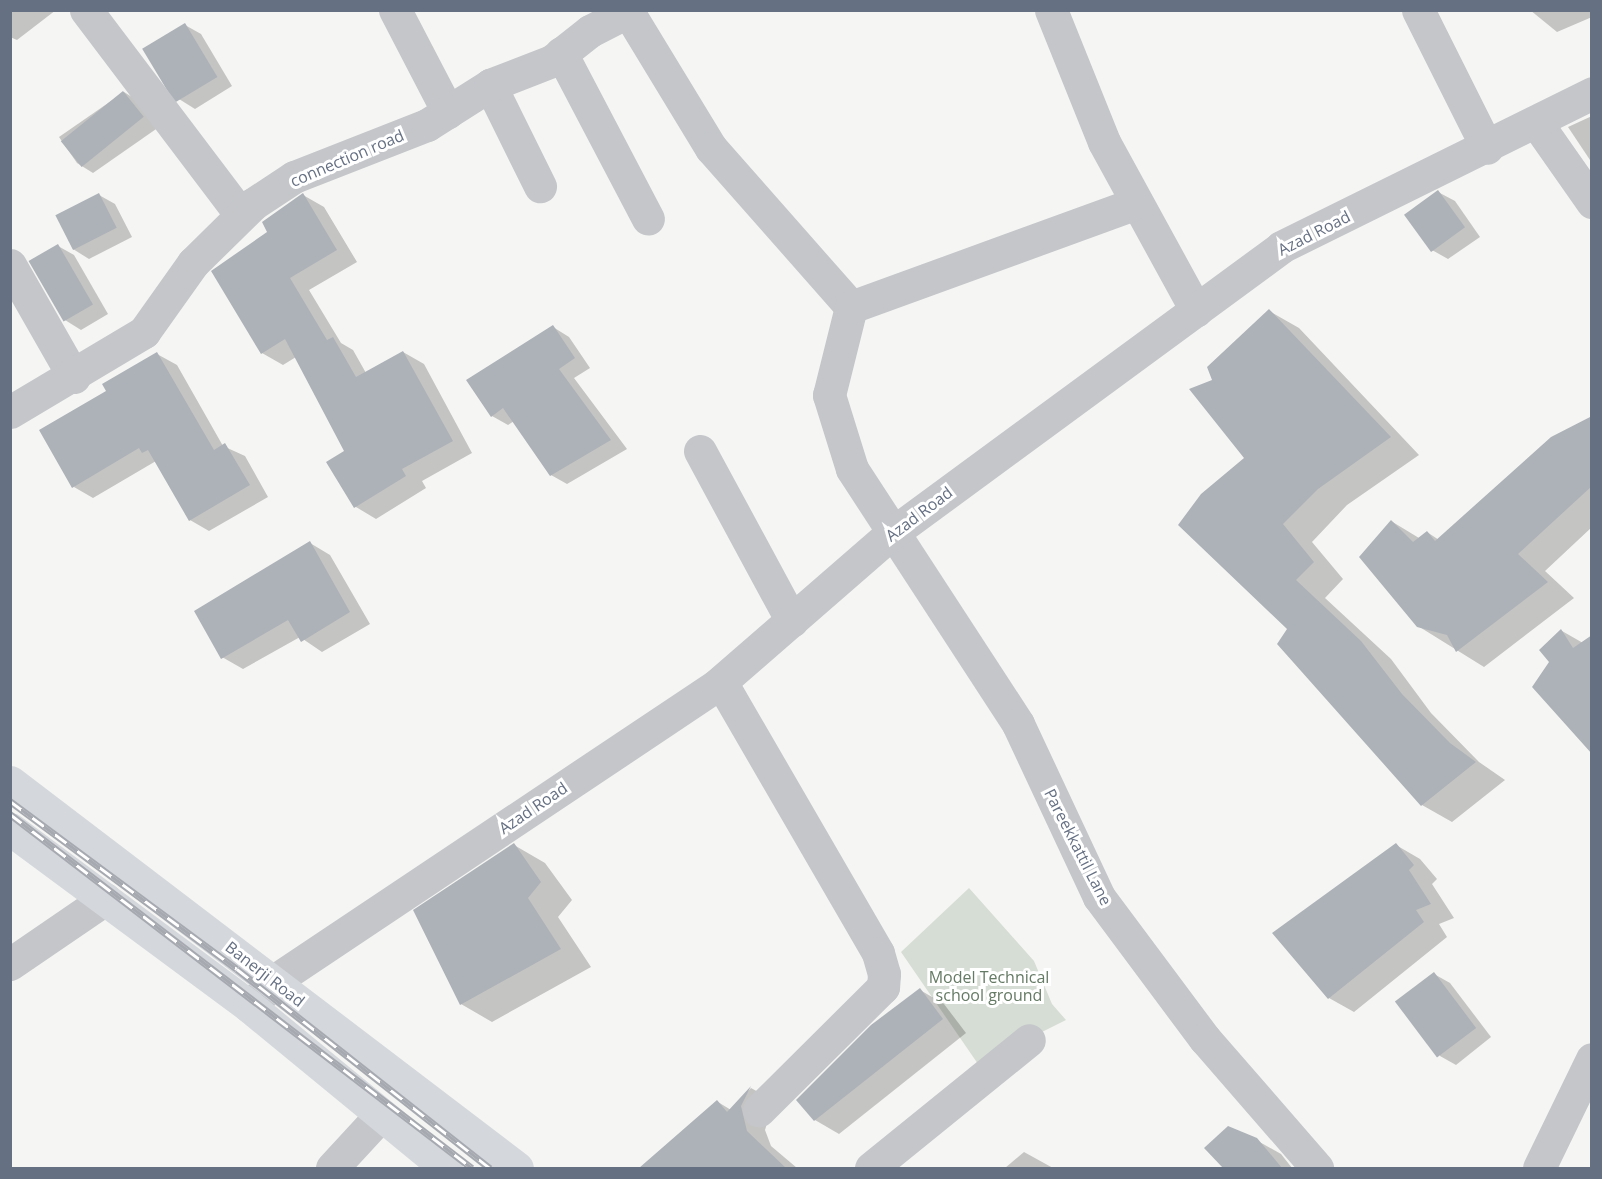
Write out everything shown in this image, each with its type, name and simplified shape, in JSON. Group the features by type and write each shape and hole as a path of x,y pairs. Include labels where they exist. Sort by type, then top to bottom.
{"main road":[{"name":"Banerji Road","path":"10,782 517,1168"},
{"path":"10,830 249,1006 380,1117 446,1168"}],"street":[{"path":"86,10 241,215"},
{"path":"395,10 448,112"},
{"path":"1051,10 1104,142 1196,310"},
{"path":"1418,10 1487,148"},
{"path":"628,11 711,148 851,307 1137,203"},
{"name":"connection road","path":"10,412 74,377 144,332 193,263 241,215 294,177 448,112 490,85 561,53 628,11"},
{"path":"561,53 648,219"},
{"path":"490,85 540,186"},
{"name":"Azad Road","path":"249,1006 274,981 721,682 891,534 1281,247 1487,148 1592,93"},
{"path":"1536,122 1592,202"},
{"path":"10,265 74,377"},
{"name":"Pareekkattil Lane","path":"851,307 829,395 852,469 891,534 1018,724 1099,897 1205,1039 1317,1168"},
{"path":"700,451 792,621"},
{"path":"721,682 878,953 884,974 883,987 759,1110"},
{"path":"10,964 105,899"},
{"path":"871,1168 1029,1040"},
{"path":"1549,1163 1592,1059"},
{"path":"332,1168 380,1117"}],"green space":[{"name":"Model Technical school ground","path":"969,888 1034,961 1052,1004 1066,1020 978,1064 901,952"}],"building":[{"path":"185,23 217,77 175,103 142,49"},
{"path":"123,91 144,117 82,167 61,141"},
{"path":"1438,190 1465,227 1431,252 1404,215"},
{"path":"99,193 117,228 73,250 55,215"},
{"path":"303,193 337,250 290,278 327,340 333,337 356,377 403,351 453,441 402,469 406,476 354,508 326,462 344,451 285,339 261,354 211,271 267,232 262,222"},
{"path":"58,244 93,305 64,322 29,261"},
{"path":"1269,309 1391,437 1318,489 1283,524 1314,562 1296,580 1361,641 1402,694 1450,743 1476,762 1421,806 1277,644 1287,629 1178,525 1201,494 1244,458 1189,389 1212,380 1207,367"},
{"path":"553,325 575,358 559,369 611,440 550,476 503,408 491,417 466,380"},
{"path":"157,352 214,450 225,443 250,485 189,521 148,450 142,453 139,448 72,488 39,430 106,391 102,384"},
{"path":"1592,416 1592,486 1518,554 1548,582 1456,652 1447,635 1417,627 1359,557 1391,520 1413,542 1427,531 1435,541 1551,437"},
{"path":"310,541 350,612 301,642 288,620 221,659 194,611"},
{"path":"1561,629 1573,648 1592,635 1592,754 1532,687 1549,662 1539,650"},
{"path":"514,843 541,882 528,898 561,949 460,1005 413,910"},
{"path":"1396,843 1414,865 1409,870 1431,904 1416,910 1424,922 1328,999 1272,933"},
{"path":"1434,972 1476,1028 1437,1057 1395,1001"},
{"path":"920,988 943,1019 814,1121 796,1100 871,1025"},
{"path":"751,1086 741,1106 747,1131 786,1168 639,1168 717,1100 727,1112"},
{"path":"1228,1126 1257,1138 1282,1168 1223,1168 1204,1148"}],"railway":[{"path":"10,801 237,969 490,1168"},
{"path":"10,814 472,1168"}]}
